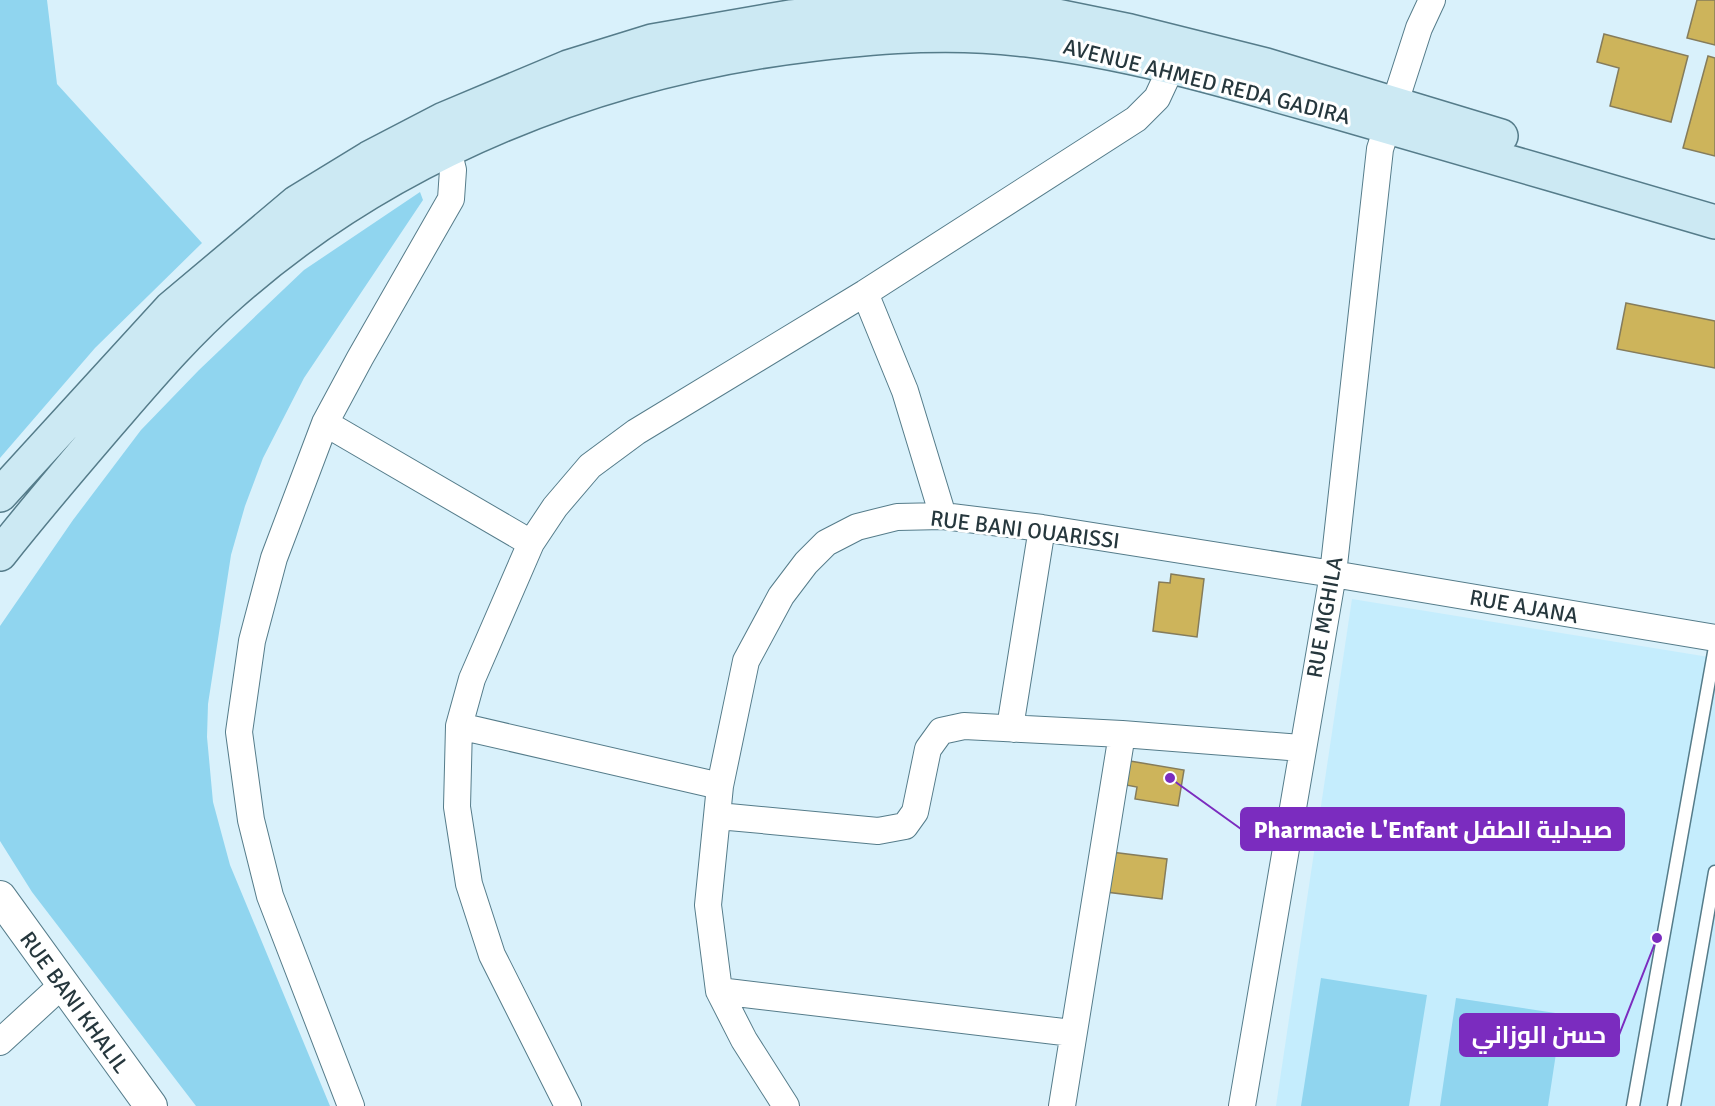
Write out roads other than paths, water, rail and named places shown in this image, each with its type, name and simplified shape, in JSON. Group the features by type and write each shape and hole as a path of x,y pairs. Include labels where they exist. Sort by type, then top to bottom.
{"main road":[{"name":"AVENUE AHMED REDA GADIRA","path":"0,495 171,308 297,202 369,158 464,110 568,67 652,41 717,28 811,15 927,7 989,9 1052,15 1130,31 1266,65 1390,115 1715,222"},
{"name":"AVENUE AHMED REDA GADIRA","path":"0,554 143,383 185,338 230,295 278,255 332,216 389,181 448,150 505,124 622,82 692,64 763,50 920,35 1021,39 1080,47 1390,115 1715,199"}],"street":[{"name":"RUE MGHILA","path":"1242,1106 1301,748 1333,573 1380,149 1419,28 1432,0"},
{"path":"568,1106 492,956 469,884 458,807 459,726 472,679 531,543 555,507 590,466 636,432 865,293 1136,118 1157,98 1171,68"},
{"path":"351,1106 270,896 251,820 239,732 252,641 274,558 325,423 451,199 453,170 448,150"},
{"path":"865,293 905,391 943,516"},
{"path":"325,423 531,543"},
{"name":"RUE BANI OUARISSI","path":"786,1106 744,1040 719,991 708,905 720,786 746,662 781,596 806,563 826,543 857,527 897,517 943,516 1042,528 1333,573"},
{"path":"1014,729 1012,715 1042,528"},
{"name":"RUE AJANA","path":"1333,573 1715,638"},
{"path":"459,726 720,786"},
{"path":"718,816 878,831 905,826 915,812 928,749 941,731 964,726 1122,734 1301,748"},
{"path":"1062,1106 1122,734"},
{"name":"RUE BANI KHALIL","path":"0,897 151,1106"},
{"path":"0,1042 62,985"},
{"path":"719,991 1072,1033"}],"lane":[{"path":"1634,1106 1715,647"},
{"path":"1674,1106 1715,872"}],"place":[{"name":"Pharmacie L'Enfant صيدلية الطفل","path":"1170,778"},
{"name":"حسن الوزاني","path":"1657,938"}]}
